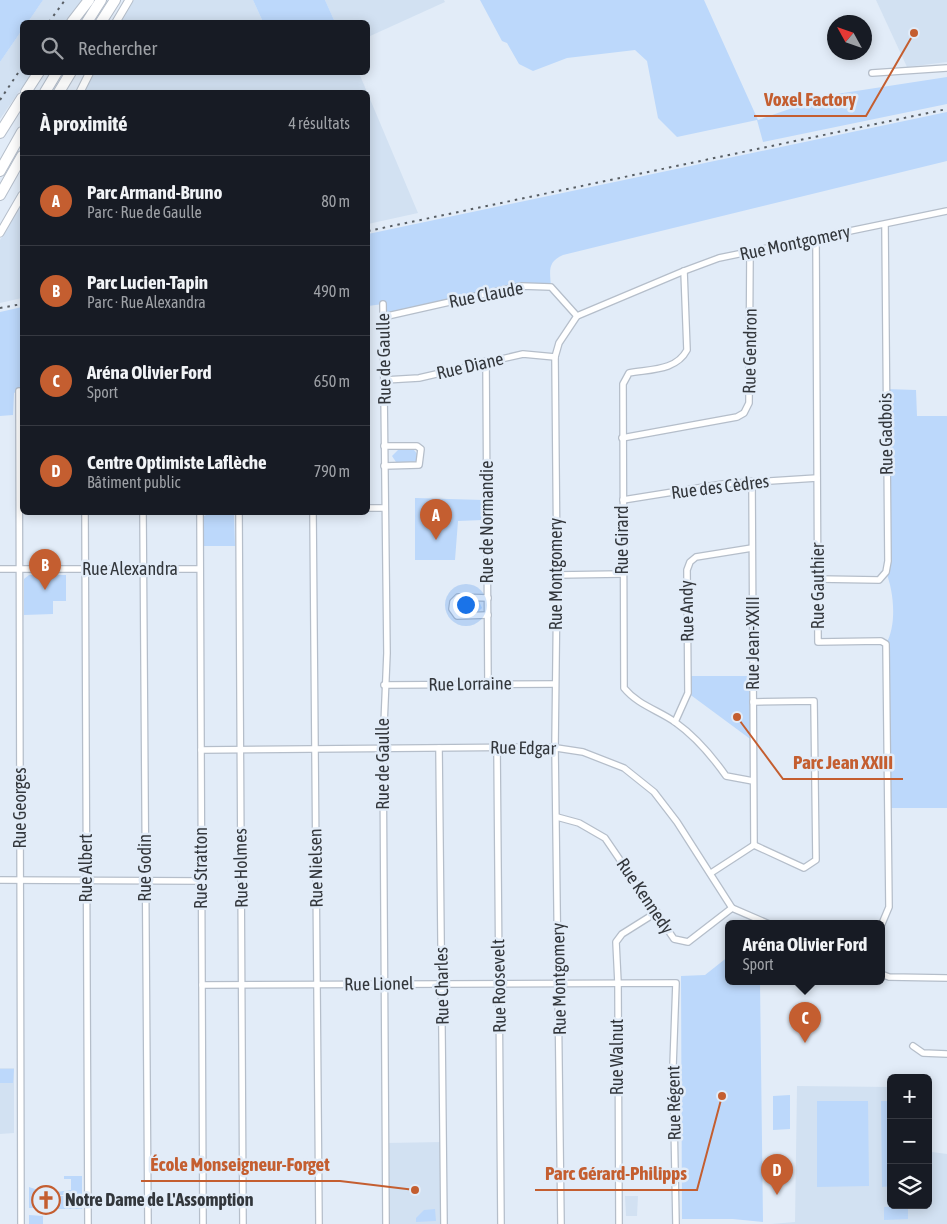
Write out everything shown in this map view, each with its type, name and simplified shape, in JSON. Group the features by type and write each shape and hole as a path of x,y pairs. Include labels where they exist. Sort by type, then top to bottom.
{"highway":[{"path":"74,20 89,0"},
{"path":"88,20 101,0"},
{"path":"102,20 115,0"},
{"path":"27,90 37,75"},
{"path":"46,90 55,75"},
{"path":"60,90 69,75"},
{"path":"0,133 20,101"},
{"path":"0,172 20,136"},
{"path":"0,195 20,160"}],"street":[{"path":"117,20 129,0"},
{"path":"872,73 947,68"},
{"path":"81,90 88,75"},
{"path":"0,233 20,198"},
{"name":"Rue Montgomery","path":"561,1224 555,747 558,575 555,356 559,343 577,316 719,258 947,211"},
{"name":"Rue Gadbois","path":"818,579 879,580 886,572 888,561 885,224"},
{"name":"Rue Gauthier","path":"816,239 818,642 881,640 886,644 889,907 884,920"},
{"name":"Rue Gendron","path":"622,438 737,417 744,413 749,403 750,253"},
{"name":"Rue Girard","path":"684,271 687,350 682,359 674,365 629,373 623,384 622,574 624,688 631,697 676,722 708,752 726,776 753,781"},
{"name":"Rue Claude","path":"383,317 521,286 551,287 577,316"},
{"name":"Rue de Gaulle","path":"383,304 387,653 382,749 386,1224"},
{"name":"Rue Diane","path":"385,380 419,378 523,354 555,356"},
{"name":"Rue de Normandie","path":"486,361 488,683"},
{"name":"Rue Georges","path":"18,392 21,1224"},
{"path":"384,446 417,446 421,449 419,465 384,466"},
{"name":"Rue des Cèdres","path":"622,500 752,481 817,478"},
{"name":"Rue Jean-XXIII","path":"752,481 754,845"},
{"path":"370,508 384,508"},
{"name":"Rue Albert","path":"84,515 88,1224"},
{"name":"Rue Godin","path":"143,515 148,1224"},
{"name":"Rue Stratton","path":"200,515 203,1224"},
{"name":"Rue Holmes","path":"239,515 244,1224"},
{"name":"Rue Nielsen","path":"313,515 319,1224"},
{"name":"Rue Andy","path":"676,722 688,693 687,570 690,562 696,557 752,548"},
{"name":"Rue Alexandra","path":"0,568 200,569"},
{"path":"558,575 622,574"},
{"path":"488,598 458,597 453,602 452,609 457,616 488,615"},
{"name":"Rue Lorraine","path":"384,685 555,684"},
{"path":"711,872 754,845 804,868 816,860 814,701 753,702"},
{"name":"Rue Roosevelt","path":"497,747 501,1224"},
{"name":"Rue Edgar","path":"201,750 555,747 583,752 624,768 654,792 711,872 732,908"},
{"name":"Rue Charles","path":"439,748 444,1224"},
{"name":"Rue Kennedy","path":"557,817 578,823 605,838 674,939 688,942 732,908"},
{"path":"0,880 201,881"},
{"path":"732,908 760,920"},
{"name":"Rue Walnut","path":"619,1224 618,983 616,942 622,934 657,912"},
{"path":"885,976 947,978"},
{"name":"Rue Lionel","path":"202,985 676,983"},
{"name":"Rue Régent","path":"676,983 673,1066 676,1224"},
{"path":"913,1046 923,1053 947,1054"}],"shaded area":[{"path":"0,0 43,0 29,20 20,20 20,33 0,62"},
{"path":"43,0 82,0 67,20 29,20"},
{"path":"133,0 253,0 262,20 121,20"},
{"path":"253,0 325,0 334,20 262,20"},
{"path":"325,0 444,0 445,2 370,36 370,20 334,20"},
{"path":"480,0 704,0 758,120 830,95 947,77 947,104 763,142 757,120 677,137 658,118 647,61 635,50 567,58 533,71 519,64 507,43 502,41"},
{"path":"876,0 947,0 947,62 907,67"},
{"path":"20,33 20,75 31,75 0,119 0,62"},
{"path":"93,75 360,75 366,90 85,90"},
{"path":"370,99 418,213 370,224"},
{"path":"947,112 947,161 563,255 552,264 550,272 551,287 521,286 383,317 383,304 370,306 370,234"},
{"path":"20,205 20,298 0,303 0,240"},
{"path":"20,307 20,389 14,393 13,415 0,416 0,312"},
{"path":"886,389 916,390 917,416 947,416 947,808 888,808 886,644 892,628 893,608 891,589 886,572"},
{"path":"398,450 414,450 418,455 417,460 414,462 396,462 392,456"},
{"path":"415,498 483,500 483,520 458,521 455,560 415,560"},
{"path":"234,515 235,546 204,546 204,516"},
{"path":"29,575 66,575 66,601 53,601 53,614 24,615 24,579"},
{"path":"462,600 479,601 482,608 478,612 462,613 457,607"},
{"path":"688,676 753,676 753,741 688,693"},
{"path":"725,959 725,985 760,985 763,1222 733,1219 682,1219 681,976 705,975"},
{"path":"0,1068 14,1068 14,1133 0,1134"},
{"path":"0,1069 14,1069 13,1083 0,1083"},
{"path":"797,1086 887,1087 887,1209 932,1209 932,1152 947,1154 947,1224 771,1224 795,1222"},
{"path":"790,1095 790,1129 773,1130 773,1096"},
{"path":"817,1101 868,1101 869,1186 817,1187"},
{"path":"881,1101 887,1101 887,1186 882,1187"},
{"path":"443,1142 444,1224 386,1224 386,1143"},
{"path":"64,1176 82,1176 82,1195 56,1195 56,1192 71,1190 71,1179 64,1179"},
{"path":"29,1187 38,1190 39,1208 29,1208"},
{"path":"56,1196 82,1196 82,1209 56,1209"},
{"path":"625,1196 638,1196 637,1216 626,1216"},
{"path":"884,1207 887,1207 887,1209 908,1209 908,1219 884,1220"},
{"path":"435,1209 436,1221 416,1222 416,1218 424,1210"},
{"path":"29,1215 43,1216 43,1224 29,1224"}],"railway":[{"path":"50,20 65,0"},
{"path":"0,100 20,70"},
{"path":"370,231 947,109"},
{"path":"0,308 20,304"}],"place":[{"name":"Voxel Factory","path":"914,33"},
{"name":"Parc Armand-Bruno","path":"436,540"},
{"name":"Parc Lucien-Tapin","path":"45,590"},
{"name":"Parc Jean XXIII","path":"737,717"},
{"name":"Aréna Olivier Ford","path":"805,1043"},
{"name":"Parc Gérard-Philipps","path":"722,1096"},
{"name":"École Monseigneur-Forget","path":"415,1190"},
{"name":"Centre Optimiste Laflèche","path":"777,1195"},
{"name":"Notre Dame de L'Assomption","path":"46,1200"}]}
